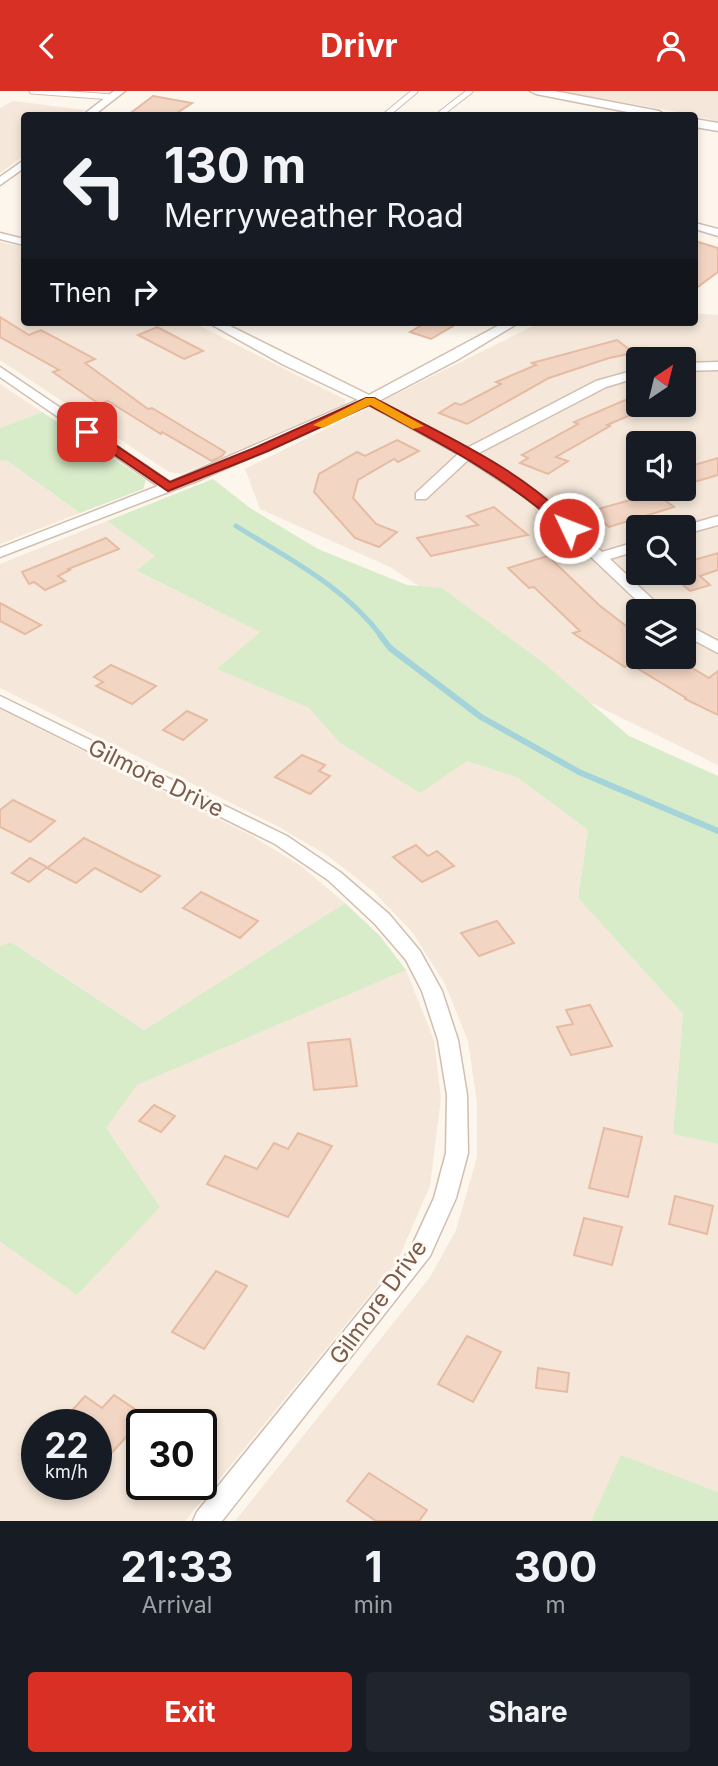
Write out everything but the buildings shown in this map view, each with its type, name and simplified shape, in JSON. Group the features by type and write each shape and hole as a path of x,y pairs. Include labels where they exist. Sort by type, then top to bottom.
{"street":[{"path":"536,91 644,112"},
{"path":"92,112 116,94"},
{"path":"698,124 718,127"},
{"path":"0,182 21,165"},
{"path":"698,227 718,233"},
{"path":"0,236 21,240"},
{"path":"220,326 468,453 538,499 644,599"},
{"path":"0,554 264,449 370,401 462,354 508,326"},
{"path":"696,367 718,366"},
{"path":"0,371 168,487"},
{"path":"421,496 468,453 601,384 626,377"},
{"path":"696,526 718,520"},
{"path":"600,557 626,549"},
{"path":"696,635 718,648"},
{"name":"Gilmore Drive","path":"0,701 281,840 334,876 382,919 413,956 432,991 448,1040 457,1095 457,1153 444,1198 419,1256 212,1519"}],"lane":[{"path":"32,91 71,96 88,93 116,94"},
{"path":"390,112 415,91"},
{"path":"442,112 470,91"}],"shaded area":[{"path":"559,91 718,91 718,122 698,116 698,112 678,112"},
{"path":"13,101 85,110 21,112 21,157 0,173 0,108"},
{"path":"0,242 21,246 21,326 200,326 346,400 344,405 182,474 169,472 0,360"},
{"path":"698,313 718,315 718,765 591,703 392,568 260,509 245,469 533,326 698,326"},
{"path":"0,384 42,412 0,428"},
{"path":"6,460 80,513 0,544 0,461"},
{"path":"107,521 155,556 137,572 261,632 218,669 309,708 339,742 467,761 518,778 588,830 578,898 683,1014 673,1134 718,1144 718,1492 622,1456 591,1521 235,1521 430,1277 456,1230 477,1157 477,1103 468,1041 445,984 413,933 374,892 328,856 279,827 0,688 0,564"},
{"path":"0,709 254,837 301,866 345,903 144,1030 11,942 0,946"},
{"path":"406,970 434,1040 441,1098 430,1186 397,1262 217,1482 217,1409 126,1409 126,1500 202,1500 185,1521 0,1521 0,1242 78,1295 105,1128 137,1085"}],"green space":[{"path":"42,412 146,480 143,489 80,513 6,460 0,461 0,428"},
{"path":"213,479 250,508 318,549 407,585 442,588 546,665 629,736 718,776 718,1144 673,1134 683,1014 578,898 588,830 518,778 467,761 420,793 339,742 309,708 217,669 260,632 136,571 155,556 107,521"},
{"path":"345,903 380,936 406,970 137,1085 106,1128 160,1207 77,1295 0,1242 0,946 11,942 144,1030"},
{"path":"621,1455 718,1492 718,1521 591,1521"}],"waterway":[{"path":"236,526 333,588 351,603 382,637"},
{"path":"380,635 390,648 481,717 579,772 718,831"}],"slow traffic":[{"path":"319,425 370,401 418,426"}],"route":[{"path":"87,432 168,487 264,449 370,401 477,459 538,499 569,528"}]}
